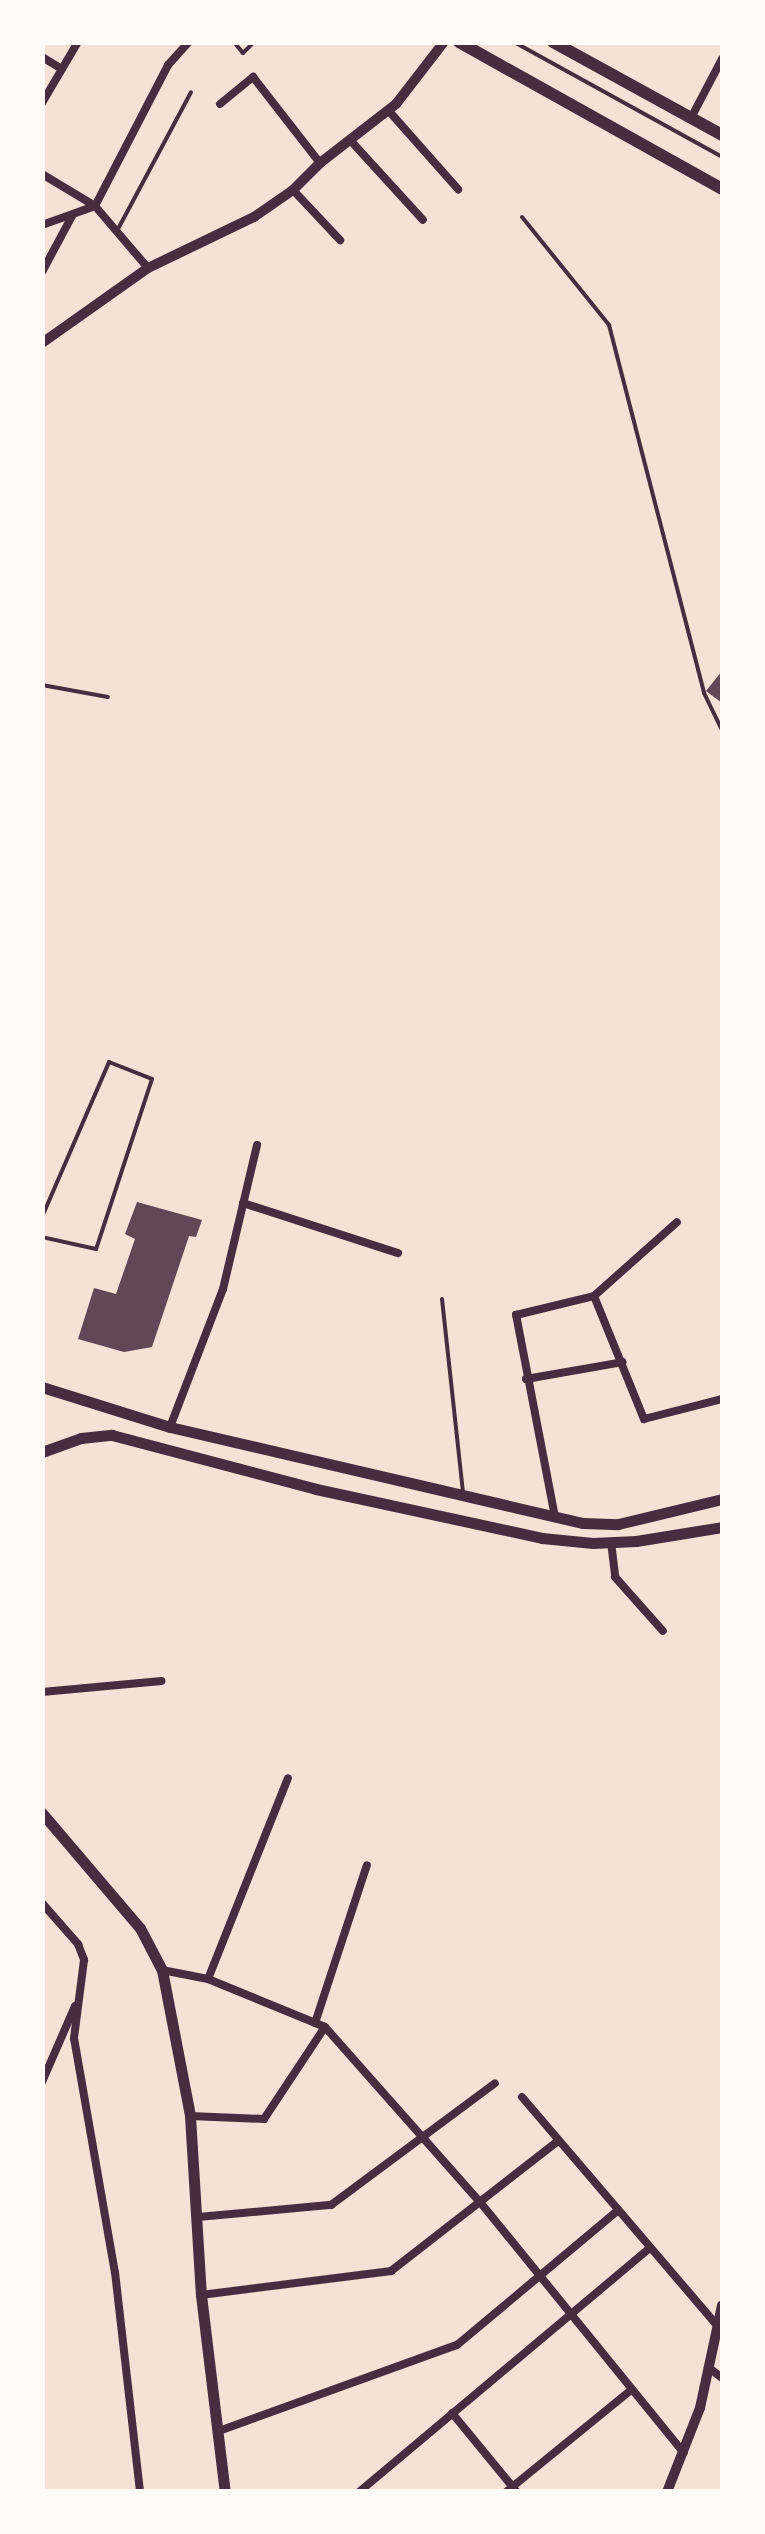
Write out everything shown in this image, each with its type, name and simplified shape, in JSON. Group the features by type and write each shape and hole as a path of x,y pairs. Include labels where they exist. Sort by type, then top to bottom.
{"main road":[{"path":"459,42 722,189"},
{"path":"553,42 722,135"},
{"path":"42,1386 170,1427 555,1517 618,1524 722,1500"},
{"path":"42,1452 82,1438 112,1435 316,1488 524,1534 611,1542 722,1527"},
{"path":"42,1812 140,1928 162,1970 190,2116 201,2295 225,2492"}],"street":[{"path":"42,103 78,42"},
{"path":"42,225 95,206 168,65 188,42"},
{"path":"42,343 148,268 254,217 293,190 320,163 388,110 444,42"},
{"path":"42,57 62,69"},
{"path":"692,118 722,59"},
{"path":"220,104 252,78 320,163"},
{"path":"388,110 458,188"},
{"path":"350,140 423,220"},
{"path":"42,174 95,206 118,228 148,268"},
{"path":"293,190 340,240"},
{"path":"42,272 72,216"},
{"path":"170,1427 222,1289 257,1145"},
{"path":"243,1204 398,1253"},
{"path":"555,1517 516,1315 594,1296 678,1222"},
{"path":"594,1296 644,1419 722,1399"},
{"path":"526,1379 623,1362"},
{"path":"611,1542 615,1577 663,1631"},
{"path":"42,1692 161,1681"},
{"path":"208,1979 288,1778"},
{"path":"190,2116 264,2119 320,2025 367,1865"},
{"path":"42,1902 78,1944 84,1975 74,2038 115,2272 140,2492"},
{"path":"162,1970 208,1979 320,2025 480,2202 684,2453"},
{"path":"42,2082 80,1993"},
{"path":"198,2217 332,2205 495,2083"},
{"path":"522,2098 716,2324"},
{"path":"201,2295 390,2272 558,2141"},
{"path":"219,2431 456,2345 617,2210"},
{"path":"359,2492 649,2249"},
{"path":"667,2492 684,2453 722,2305"},
{"path":"708,2368 722,2378"},
{"path":"452,2413 512,2490 631,2390"},
{"path":"377,2480 387,2492"}],"lane":[{"path":"234,42 243,53 254,42"},
{"path":"514,42 722,158"},
{"path":"118,228 191,92"},
{"path":"522,216 610,326 704,694 722,730"},
{"path":"42,685 108,697"},
{"path":"42,1217 109,1062 152,1079 96,1250 42,1238"},
{"path":"442,1298 463,1496"}],"building":[{"path":"722,671 722,703 706,691"},
{"path":"137,1202 202,1220 196,1237 189,1236 152,1347 124,1352 78,1339 94,1288 116,1294 135,1239 125,1234"}]}
